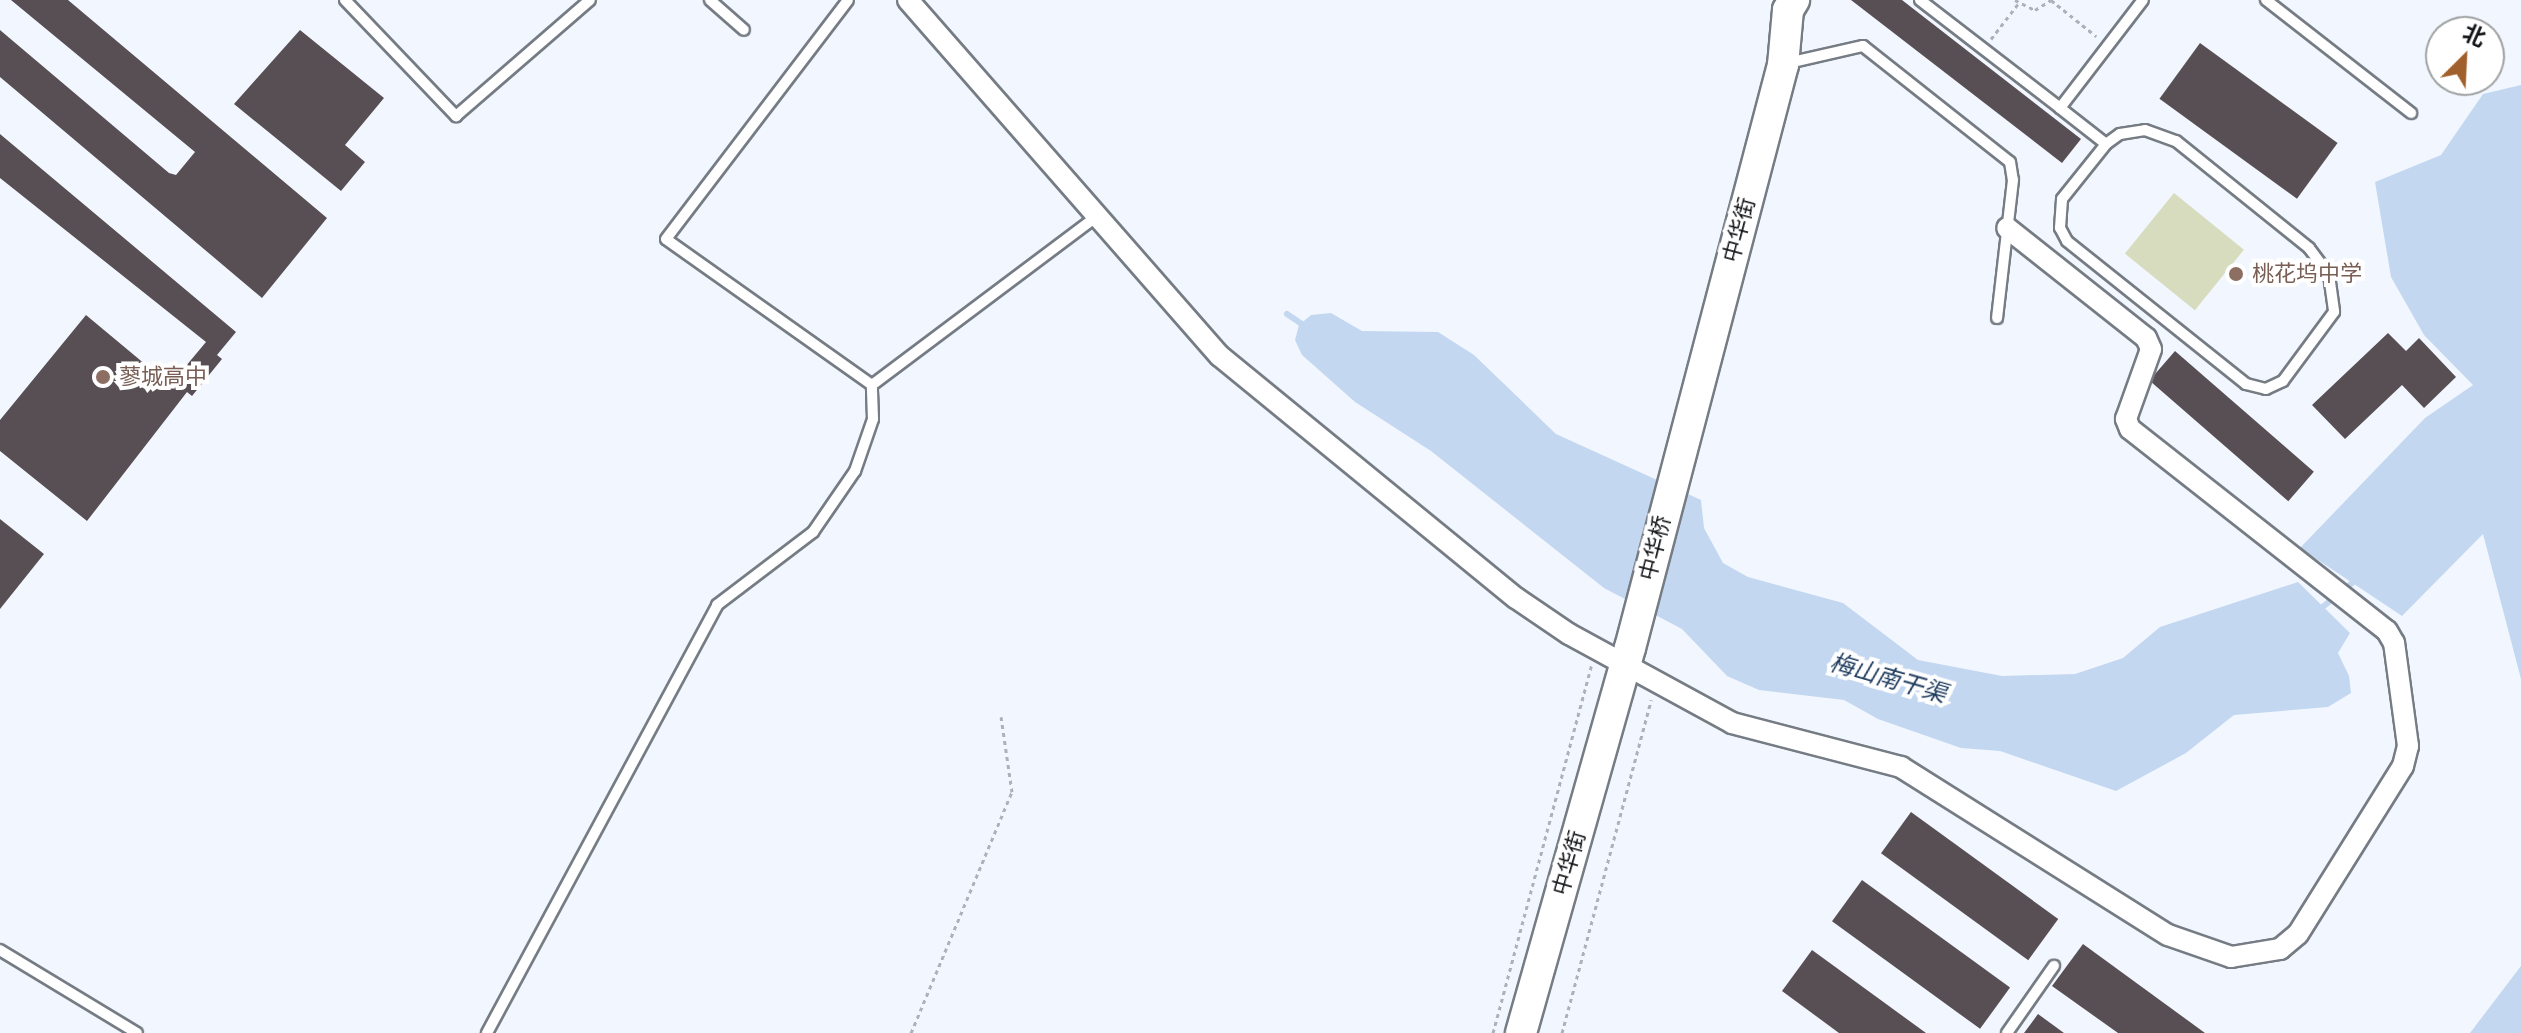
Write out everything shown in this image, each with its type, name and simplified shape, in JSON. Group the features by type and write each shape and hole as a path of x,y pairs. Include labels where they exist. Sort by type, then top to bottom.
{"main road":[{"name":"中华街","path":"1680,448 1783,65 1791,5"},
{"name":"中华桥","path":"1628,657 1680,448"},
{"name":"中华街","path":"1521,1033 1628,657"}],"street":[{"path":"908,0 1220,356 1516,598 1628,657 1756,733 1901,767 2128,912 2200,948 2231,957 2255,957 2280,949 2298,934 2403,766 2408,746 2394,643 2387,631 2130,429 2126,419 2151,349 2146,338 2007,228"}],"lane":[{"path":"345,0 456,116 590,0"},
{"path":"710,0 744,30"},
{"path":"848,0 666,239 872,385"},
{"path":"1920,0 2106,144"},
{"path":"2060,108 2143,0"},
{"path":"2266,0 2411,113"},
{"path":"1783,65 1863,46 2010,162 2007,228 1997,318"},
{"path":"2145,130 2176,141 2309,248 2329,275 2334,312 2283,381 2266,389 2246,384 2067,241 2060,228 2062,199 2106,144 2120,134 2145,130"},
{"path":"872,385 1096,217"},
{"path":"487,1033 717,605 813,532 855,471 873,419 872,385"},
{"path":"0,950 137,1033"},
{"path":"2007,1033 2054,966"}],"path":[{"path":"1983,48 2017,2 2035,10 2051,0 2108,46"},
{"path":"911,1033 1012,792 1001,717"}],"green space":[{"path":"2174,193 2244,250 2195,310 2125,254"}],"water":[{"path":"2521,85 2521,679 2483,534 2402,616 2300,548 2425,418 2473,385 2424,335 2391,277 2375,182 2441,155 2482,96 2505,96 2505,89"},
{"path":"1331,313 1362,331 1438,332 1474,355 1556,434 1701,500 1704,528 1723,563 1748,577 1843,603 1918,660 2002,676 2075,674 2123,658 2160,627 2298,582 2350,633 2338,653 2349,676 2351,693 2328,707 2234,715 2186,753 2116,791 2000,751 1961,748 1878,719 1844,700 1759,690 1727,676 1682,629 1604,588 1431,451 1355,402 1302,355 1295,340 1299,325 1311,315"},
{"path":"2521,966 2521,1033 2470,1033"}],"building":[{"path":"11,0 68,0 327,218 262,298 0,77 0,30 169,173 176,175 195,152"},
{"path":"1851,0 1902,0 2081,139 2062,163"},
{"path":"300,30 384,98 345,145 365,162 341,191 234,104"},
{"path":"2200,43 2338,143 2297,199 2159,99"},
{"path":"0,134 236,332 217,355 222,359 192,396 187,392 87,521 0,451 0,420 86,315 170,385 206,342 0,178"},
{"path":"2388,333 2406,351 2419,338 2456,377 2424,408 2402,385 2345,439 2312,405"},
{"path":"2175,351 2314,472 2288,501 2149,380"},
{"path":"0,519 44,554 0,609"},
{"path":"1911,812 2058,919 2028,960 1881,853"},
{"path":"1862,880 2010,988 1980,1029 1832,921"},
{"path":"2083,944 2205,1033 2118,1033 2052,986"},
{"path":"1812,950 1926,1033 1839,1033 1782,991"},
{"path":"2038,1014 2064,1033 2024,1033"}],"waterway":[{"name":"梅山南干渠","path":"1287,314 1308,328"},
{"name":"梅山南干渠","path":"2319,610 2357,579"}],"place":[{"name":"桃花坞中学","path":"2236,274"},
{"name":"蓼城高中","path":"103,377"}]}
